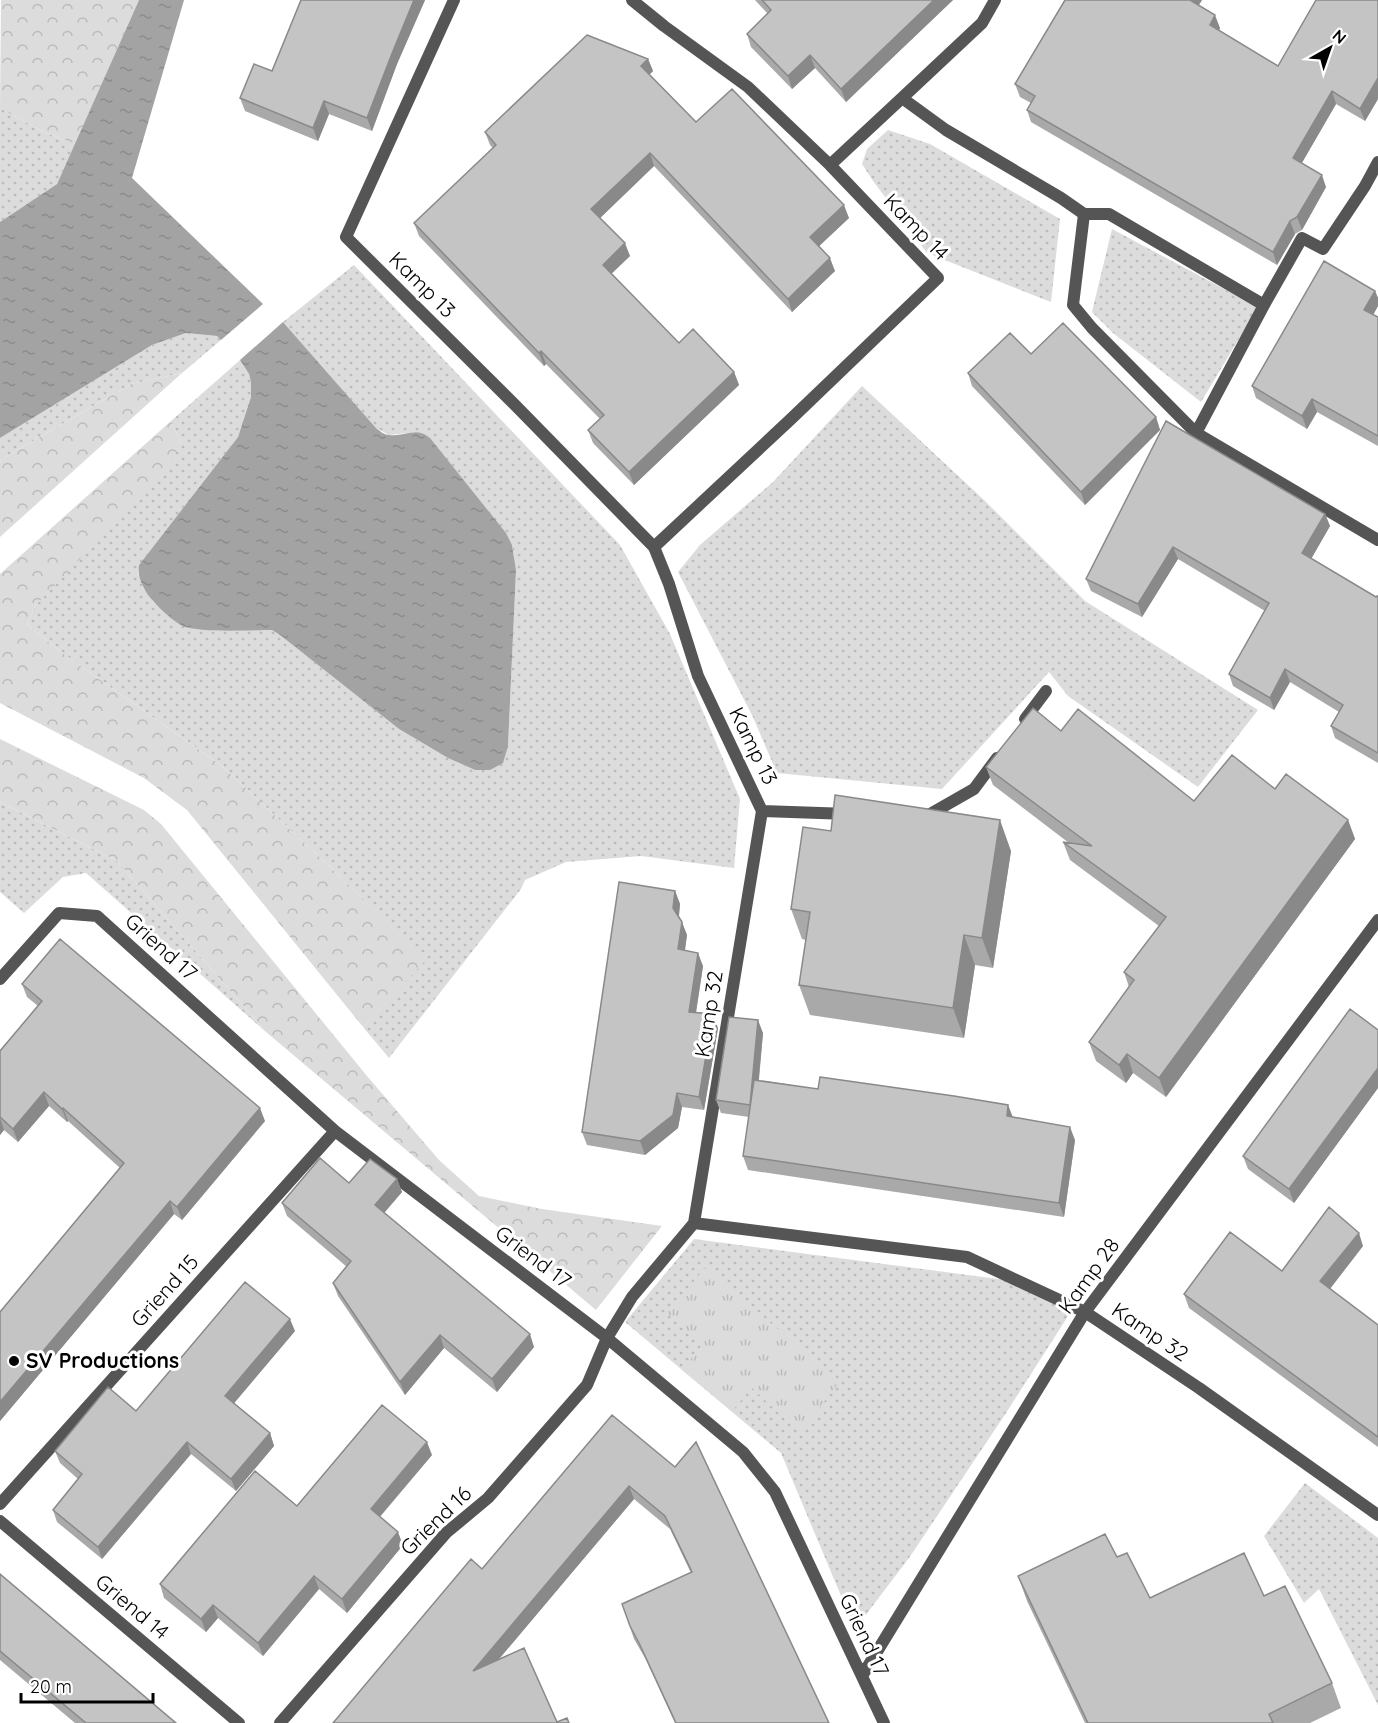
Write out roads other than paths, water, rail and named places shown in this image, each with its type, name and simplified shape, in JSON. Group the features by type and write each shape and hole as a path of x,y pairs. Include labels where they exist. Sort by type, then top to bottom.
{"street":[{"name":"Kamp 13","path":"454,0 346,237 654,547 669,584 698,676 762,811 867,815"},
{"name":"Kamp 14","path":"632,0 748,87 830,165 938,278 654,547"},
{"path":"830,165 982,23 995,0"},
{"path":"902,98 946,130 1084,214 1109,214 1264,305"},
{"path":"1196,433 1302,238 1323,249 1365,186 1378,162"},
{"path":"1084,214 1073,305 1092,328 1196,433 1378,540"},
{"path":"1020,727 1046,691"},
{"path":"914,816 925,817 974,789 1007,744"},
{"name":"Kamp 32","path":"762,811 694,1223 967,1257 1085,1312 1199,1388 1378,1515"},
{"name":"Griend 17","path":"0,979 59,913 97,916 335,1131 607,1338 743,1452 775,1492 884,1723"},
{"name":"Kamp 28","path":"862,1676 1085,1312 1378,920"},
{"name":"Griend 15","path":"0,1504 335,1131"},
{"path":"607,1338 632,1297 694,1223"},
{"name":"Griend 16","path":"280,1723 446,1533 488,1497 587,1385 607,1338"},
{"name":"Griend 14","path":"0,1521 238,1723"}],"water":[{"path":"139,0 184,0 132,178 263,304 221,340 217,336 186,333 152,345 0,438 0,222 57,184"},
{"path":"283,322 382,433 395,435 415,432 430,438 506,533 512,545 516,570 508,746 503,763 490,770 475,770 448,758 399,729 272,630 213,630 183,626 159,607 142,584 139,565 238,437 251,397 249,374 240,360"}],"place":[{"name":"SV Productions","path":"14,1361"}]}
